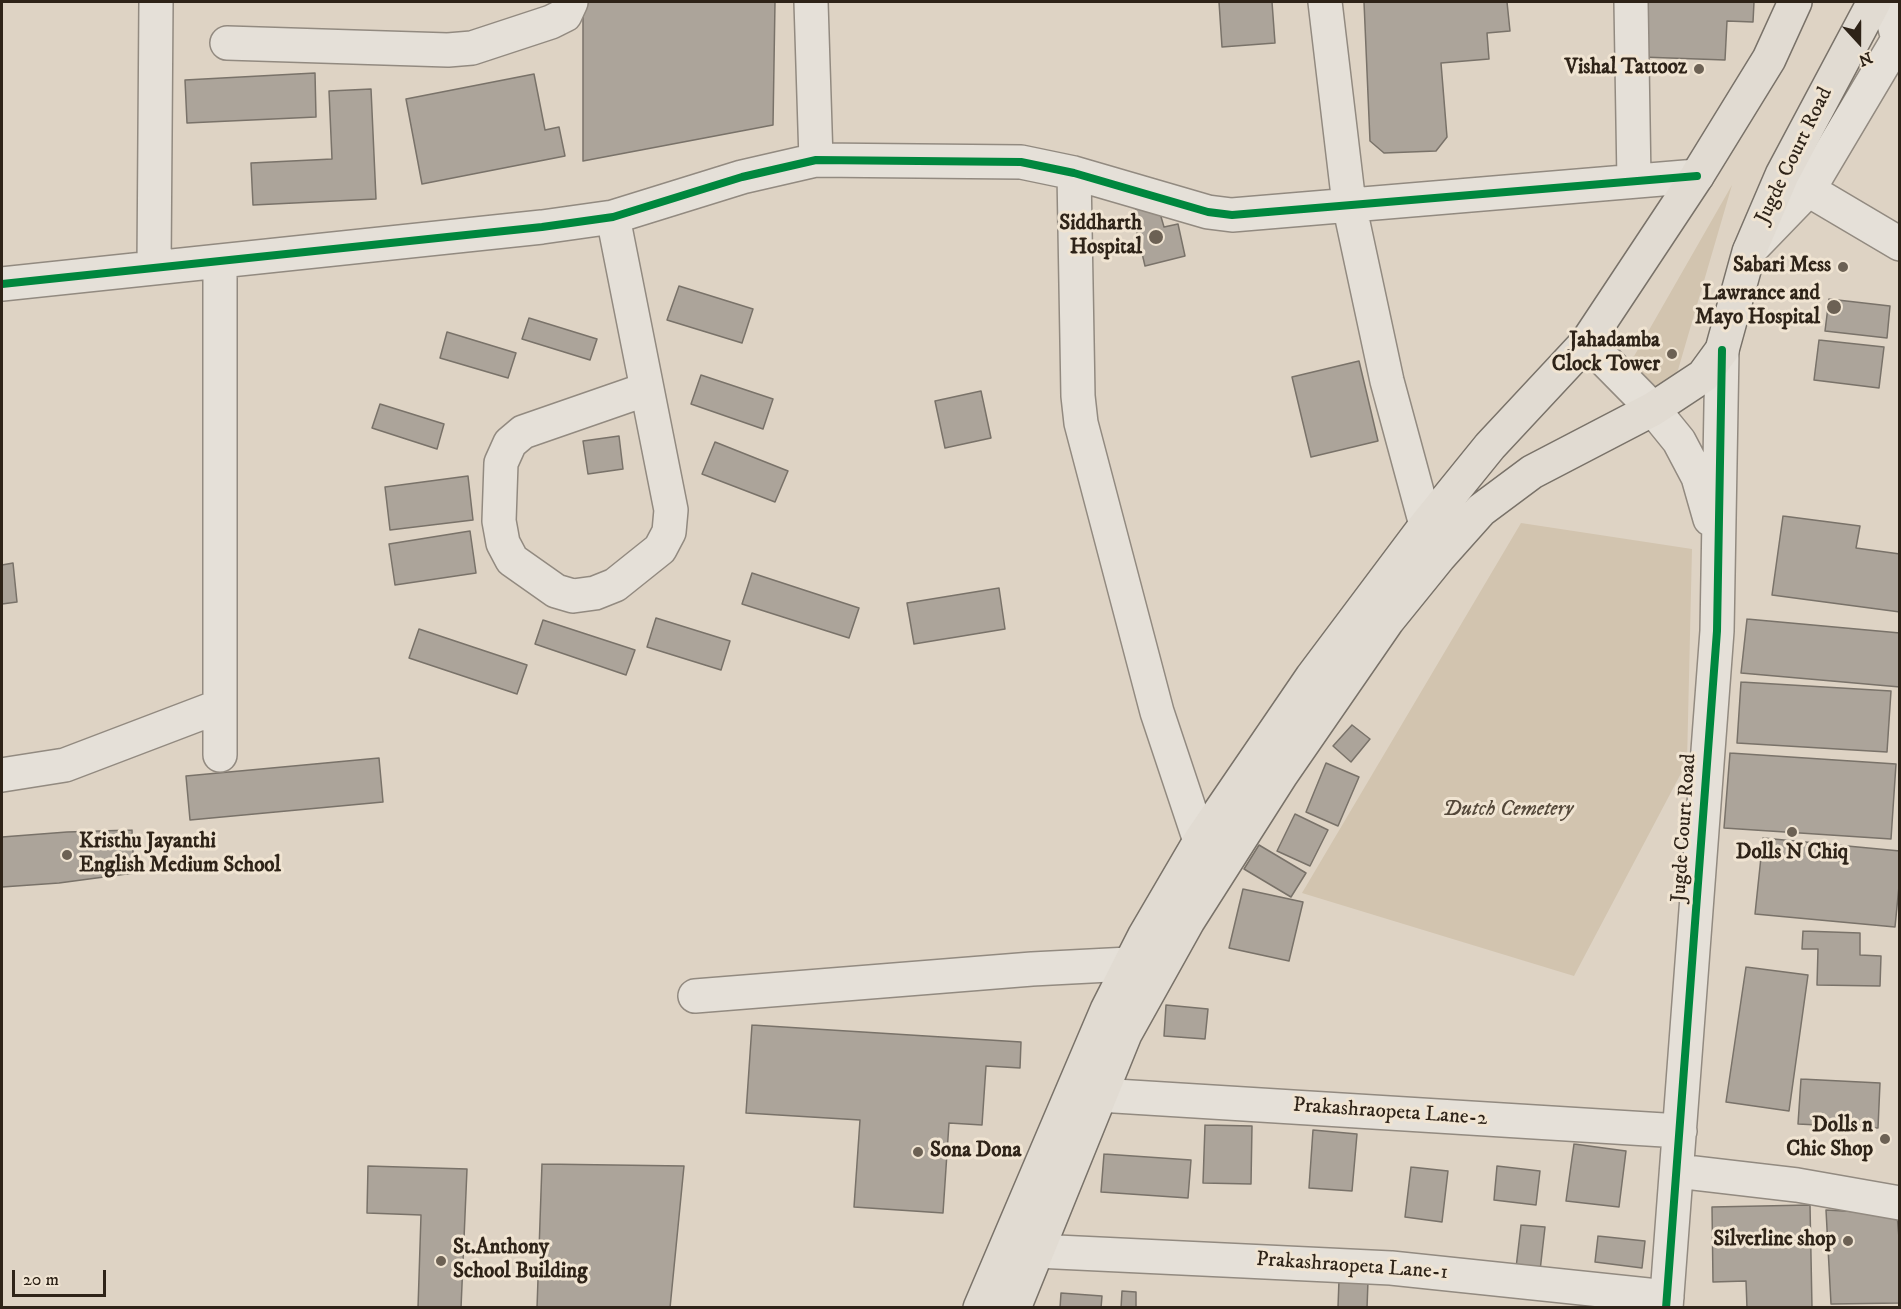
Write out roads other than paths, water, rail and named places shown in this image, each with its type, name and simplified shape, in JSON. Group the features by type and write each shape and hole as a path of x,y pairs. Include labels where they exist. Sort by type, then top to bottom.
{"main road":[{"path":"980,1308 1084,1062 1129,964 1200,841 1318,669 1426,525 1490,446 1587,342 1697,176 1769,59 1795,2"},
{"name":"Jugde Court Road","path":"1653,409 1703,376 1722,350 1749,252 1796,182 1874,2"},
{"path":"1014,1308 1125,1034 1188,921 1281,775 1388,620 1481,510 1503,492 1532,472 1653,409"}],"street":[{"path":"154,267 156,2"},
{"path":"227,43 448,50 472,48 551,22 565,15 571,2"},
{"path":"811,2 816,160"},
{"path":"1325,2 1349,204 1387,381 1426,525"},
{"path":"1631,2 1634,181"},
{"path":"1888,2 1899,38 1796,182 1899,244"},
{"path":"2,284 154,267 220,263 614,217 742,177 816,160 1021,162 1074,173 1208,212 1232,215 1697,176"},
{"path":"1074,173 1078,396 1082,423 1157,712 1200,841"},
{"path":"614,217 671,510 669,532 660,549 615,585 595,593 573,596 556,591 512,560 503,543 499,521 501,463 510,443 523,432 647,389"},
{"path":"220,263 220,755"},
{"name":"Jugde Court Road","path":"1587,342 1653,409 1679,441 1698,477 1709,511 1719,574"},
{"name":"Jugde Court Road","path":"1667,1302 1718,631 1722,350"},
{"path":"2,775 66,765 220,706"},
{"path":"695,996 987,972 1129,964"},
{"name":"Prakashraopeta Lane-2","path":"1099,1095 1680,1131"},
{"path":"1677,1171 1797,1185 1899,1203"},
{"name":"Prakashraopeta Lane-1","path":"1036,1251 1391,1268 1667,1302"}],"place":[{"name":"Vishal Tattooz","path":"1699,69"},
{"name":"Siddharth Hospital","path":"1156,237"},
{"name":"Sabari Mess","path":"1843,267"},
{"name":"Lawrance and Mayo Hospital","path":"1834,307"},
{"name":"Jahadamba Clock Tower","path":"1672,354"},
{"name":"Dolls N Chiq","path":"1792,832"},
{"name":"Kristhu Jayanthi English Medium School","path":"67,855"},
{"name":"Dolls n Chic Shop","path":"1885,1139"},
{"name":"Sona Dona","path":"918,1152"},
{"name":"Silverline shop","path":"1848,1241"},
{"name":"St.Anthony School Building","path":"441,1261"}],"park label":[{"name":"Dutch Cemetery","path":"1508,811"}]}
